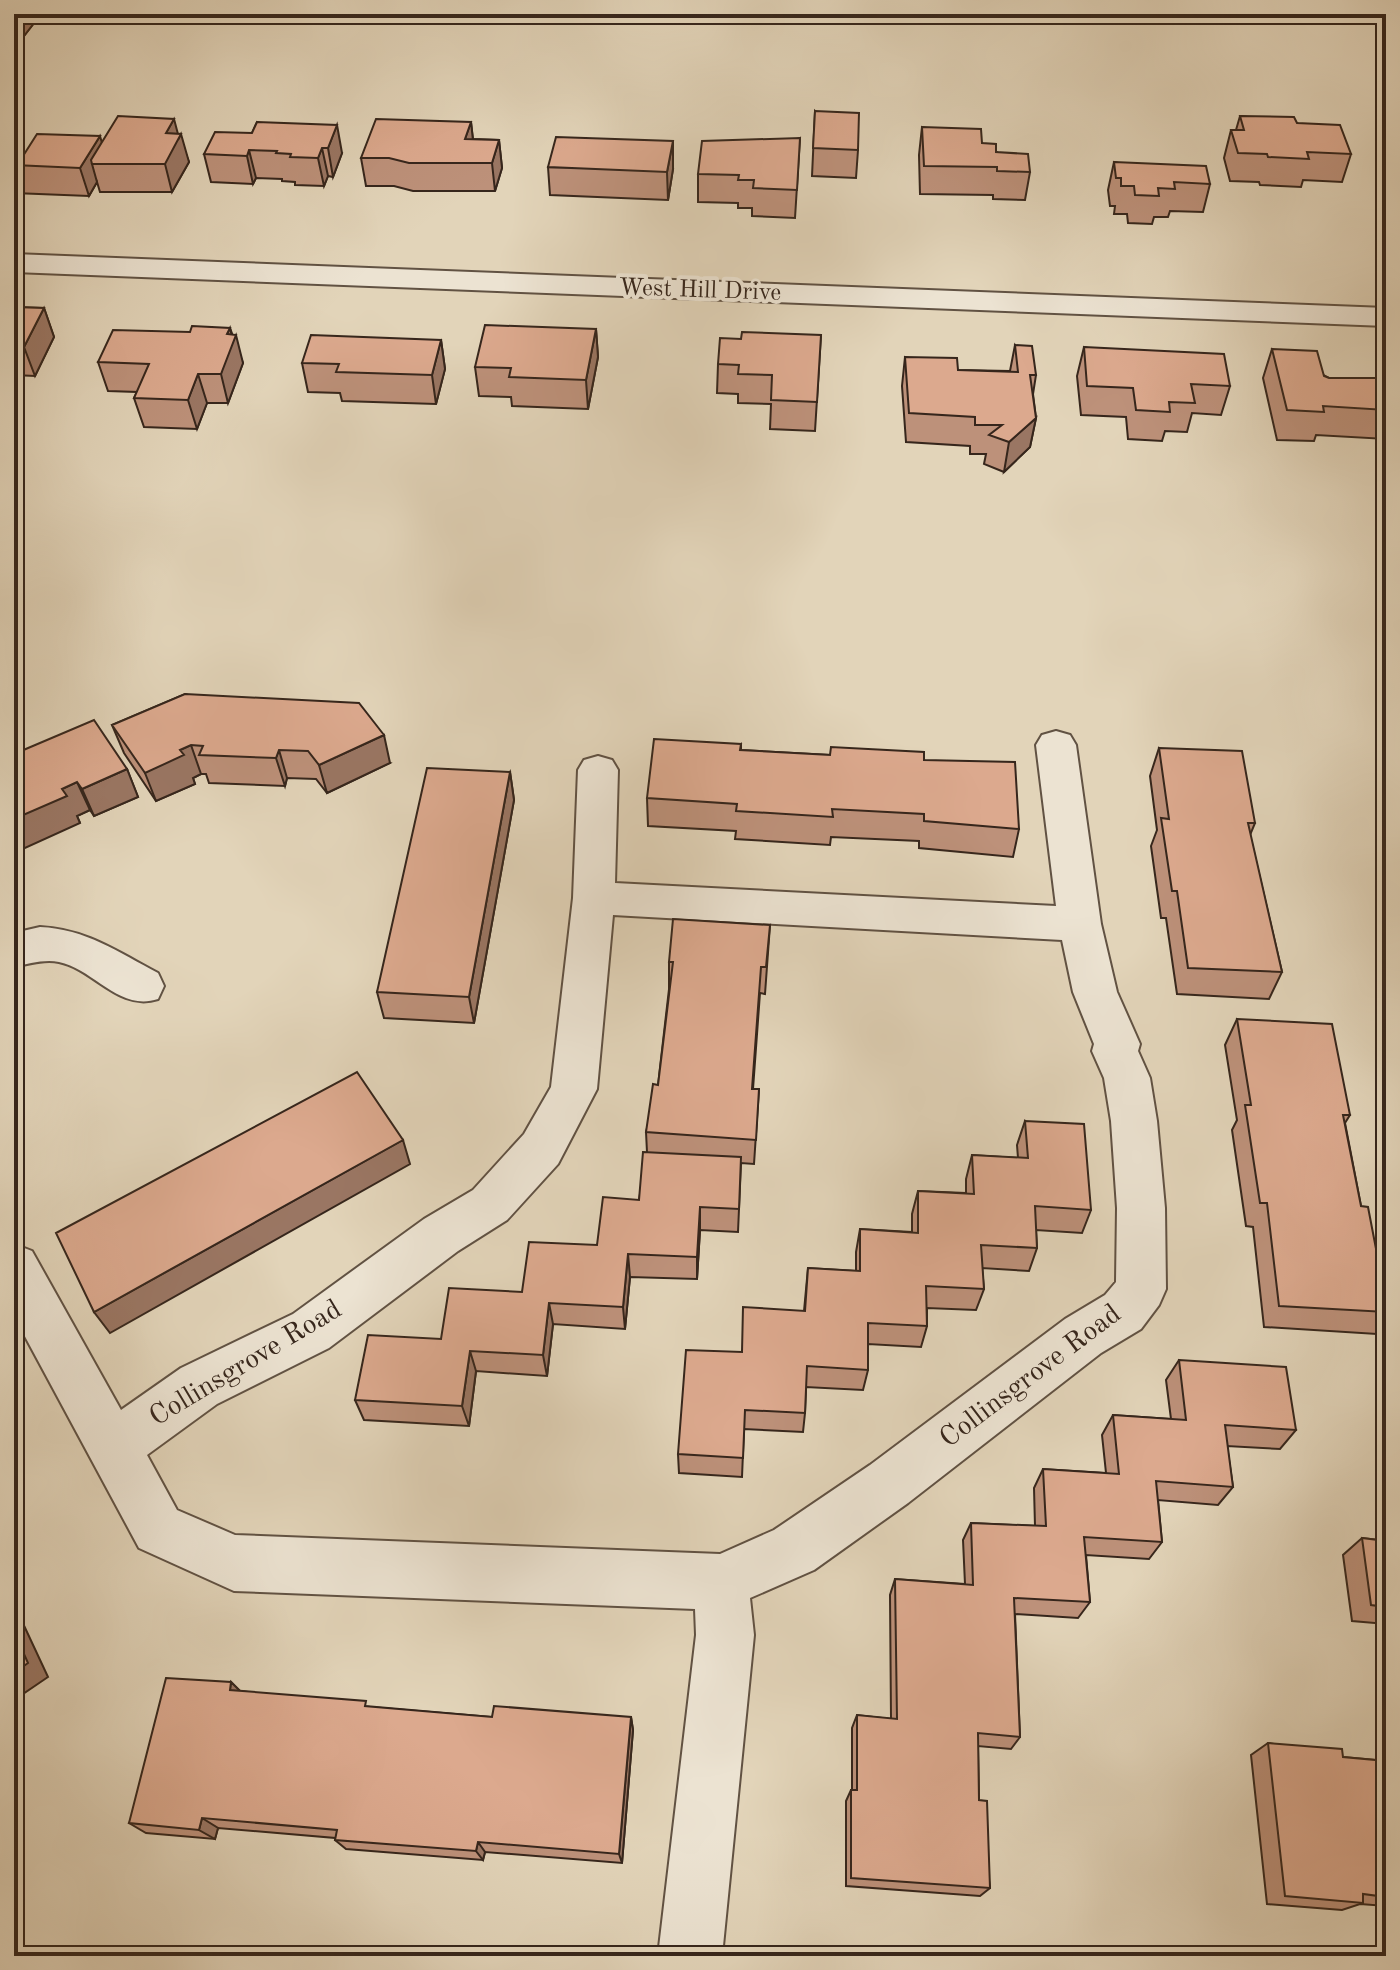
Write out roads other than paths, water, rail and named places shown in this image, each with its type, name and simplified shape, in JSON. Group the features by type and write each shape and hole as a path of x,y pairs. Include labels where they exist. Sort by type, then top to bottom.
{"street":[{"name":"West Hill Drive","path":"14,263 1386,317"},
{"name":"Collinsgrove Road","path":"598,770 594,898 574,1089 541,1149 490,1205 441,1235 311,1331 199,1386 115,1446 158,1529 234,1563 721,1582 806,1542 922,1459 1083,1336 1123,1312 1141,1289 1141,1208 1134,1121 1127,1078 1115,1051 1117,1044 1095,992 1080,924 1056,745"},
{"path":"594,898 1080,924"},
{"path":"14,950 40,944 67,945 142,986"},
{"path":"14,1267 115,1446"},
{"path":"690,1956 725,1635 721,1582"}]}
